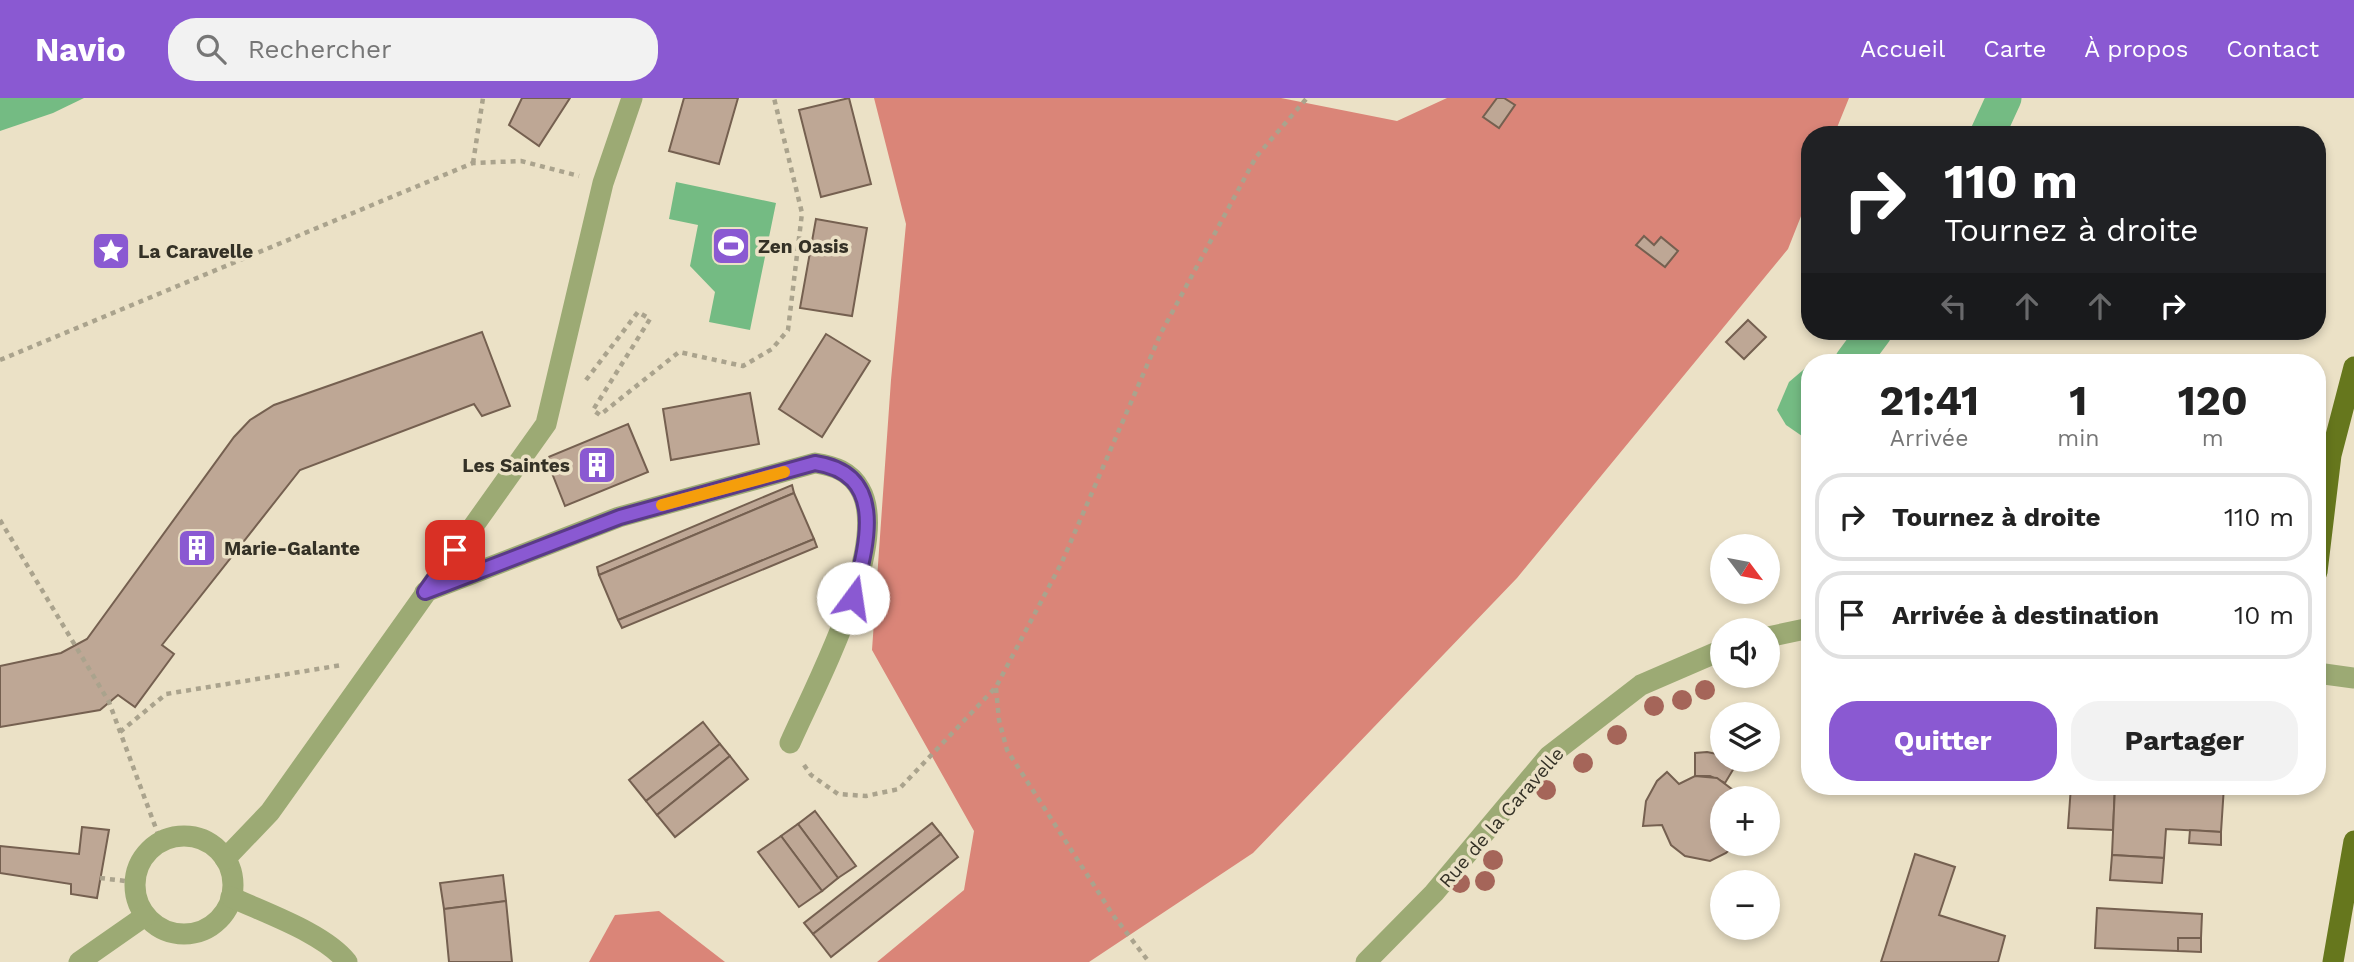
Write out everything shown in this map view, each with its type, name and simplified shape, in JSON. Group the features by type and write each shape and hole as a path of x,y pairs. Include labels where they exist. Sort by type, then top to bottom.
{"main road":[{"path":"2326,497 2331,456 2354,367"},
{"path":"2333,962 2353,849"}],"street":[{"path":"225,859 270,812 546,424 603,183 632,98"},
{"path":"425,592 620,517 815,463 834,466 850,476 861,489 868,512 864,558 853,598 790,743"},
{"path":"1780,634 1801,630"},
{"name":"Rue de la Caravelle","path":"1366,962 1434,893 1549,756 1641,685 1710,655"},
{"path":"2326,674 2354,678"},
{"path":"189,836 209,844 225,859 230,870 231,897 215,923 186,934 171,933 157,927 145,916 135,895 134,882 139,866 148,852 161,842 189,836"},
{"path":"231,897 308,933 339,952 347,962"},
{"path":"79,962 145,916"}],"path":[{"path":"472,163 483,98"},
{"path":"583,384 638,312 650,319 593,410 600,415 679,352 743,366 772,349 788,330 802,213 774,98"},
{"path":"790,743 811,775 838,794 866,796 899,789 996,687 1062,562 1161,333 1256,157 1307,98"},
{"path":"0,360 472,163 521,162 603,183"},
{"path":"0,520 109,702 161,842"},
{"path":"120,732 166,694 377,659"},
{"path":"996,687 999,720 1007,750 1113,915 1149,962"},
{"path":"100,878 134,882"}],"shaded area":[{"path":"0,98 84,98 53,113 0,131"},
{"path":"874,98 1281,98 1397,121 1447,98 1849,98 1838,126 1801,126 1801,216 1788,249 1517,578 1253,853 1089,962 877,962 964,890 974,831 872,650 891,380 906,224"},
{"name":"Zen Oasis","path":"676,182 776,203 750,330 709,322 715,292 690,266 698,225 669,219"},
{"path":"1801,372 1801,435 1786,425 1777,410 1789,382"},
{"path":"659,911 725,962 589,962 615,915"}],"building":[{"path":"522,98 570,98 539,146 509,125"},
{"path":"684,98 738,98 719,164 669,151"},
{"path":"849,98 871,184 821,197 799,110"},
{"path":"1497,98 1504,98 1515,105 1499,128 1483,117"},
{"path":"816,219 867,228 852,316 800,308"},
{"path":"1644,236 1654,245 1661,237 1678,251 1665,267 1636,245"},
{"path":"1748,320 1766,337 1744,359 1726,342"},
{"name":"Marie-Galante","path":"482,332 510,406 482,416 474,404 300,470 162,645 174,654 135,707 118,695 100,710 0,727 0,666 61,653 87,639 234,437 250,420 274,405"},
{"path":"826,334 870,361 822,437 779,409"},
{"path":"750,393 759,444 671,460 663,409"},
{"name":"Les Saintes","path":"628,424 648,472 565,506 546,458"},
{"path":"792,485 794,493 599,575 597,567"},
{"path":"794,493 814,539 618,620 599,575"},
{"path":"814,539 817,547 622,628 618,620"},
{"path":"703,722 720,744 646,801 629,780"},
{"path":"720,744 730,756 657,815 646,801"},
{"path":"1695,753 1710,753 1710,772 1732,772 1725,783 1710,776 1695,776"},
{"path":"730,756 748,779 675,837 657,815"},
{"path":"1667,772 1679,784 1695,776 1717,778 1728,786 1710,786 1710,856 1720,856 1710,861 1685,856 1671,845 1662,825 1643,826 1646,801 1657,781"},
{"path":"2070,795 2115,795 2113,830 2068,828"},
{"path":"2115,795 2223,795 2221,832 2166,829 2164,858 2112,855"},
{"path":"815,811 856,866 838,878 798,824"},
{"path":"932,823 941,834 813,934 804,923"},
{"path":"798,824 838,878 822,891 781,836"},
{"path":"82,827 109,830 97,898 71,894 71,884 0,873 0,846 79,854"},
{"path":"2190,830 2221,832 2221,845 2189,843"},
{"path":"941,834 958,857 831,957 813,934"},
{"path":"781,836 822,891 799,907 758,852"},
{"path":"1915,854 1955,867 1939,915 2005,936 1998,962 1881,962"},
{"path":"2112,855 2164,858 2162,883 2110,880"},
{"path":"503,875 506,901 444,909 440,883"},
{"path":"506,901 512,962 449,962 444,909"},
{"path":"2097,908 2202,914 2201,938 2178,938 2178,951 2095,948"},
{"path":"2178,938 2201,938 2201,952 2178,951"}],"waterway":[{"path":"1991,126 2004,98"},
{"path":"1858,354 1868,340"}],"slow traffic":[{"path":"662,505 784,472"}],"place":[{"name":"Zen Oasis","path":"731,246"},
{"name":"La Caravelle","path":"111,251"},
{"name":"Les Saintes","path":"597,465"},
{"name":"Marie-Galante","path":"197,548"}],"route":[{"path":"455,550 425,592 620,517 815,463 834,466 850,476 861,489 868,512 864,558 853,598"}]}
